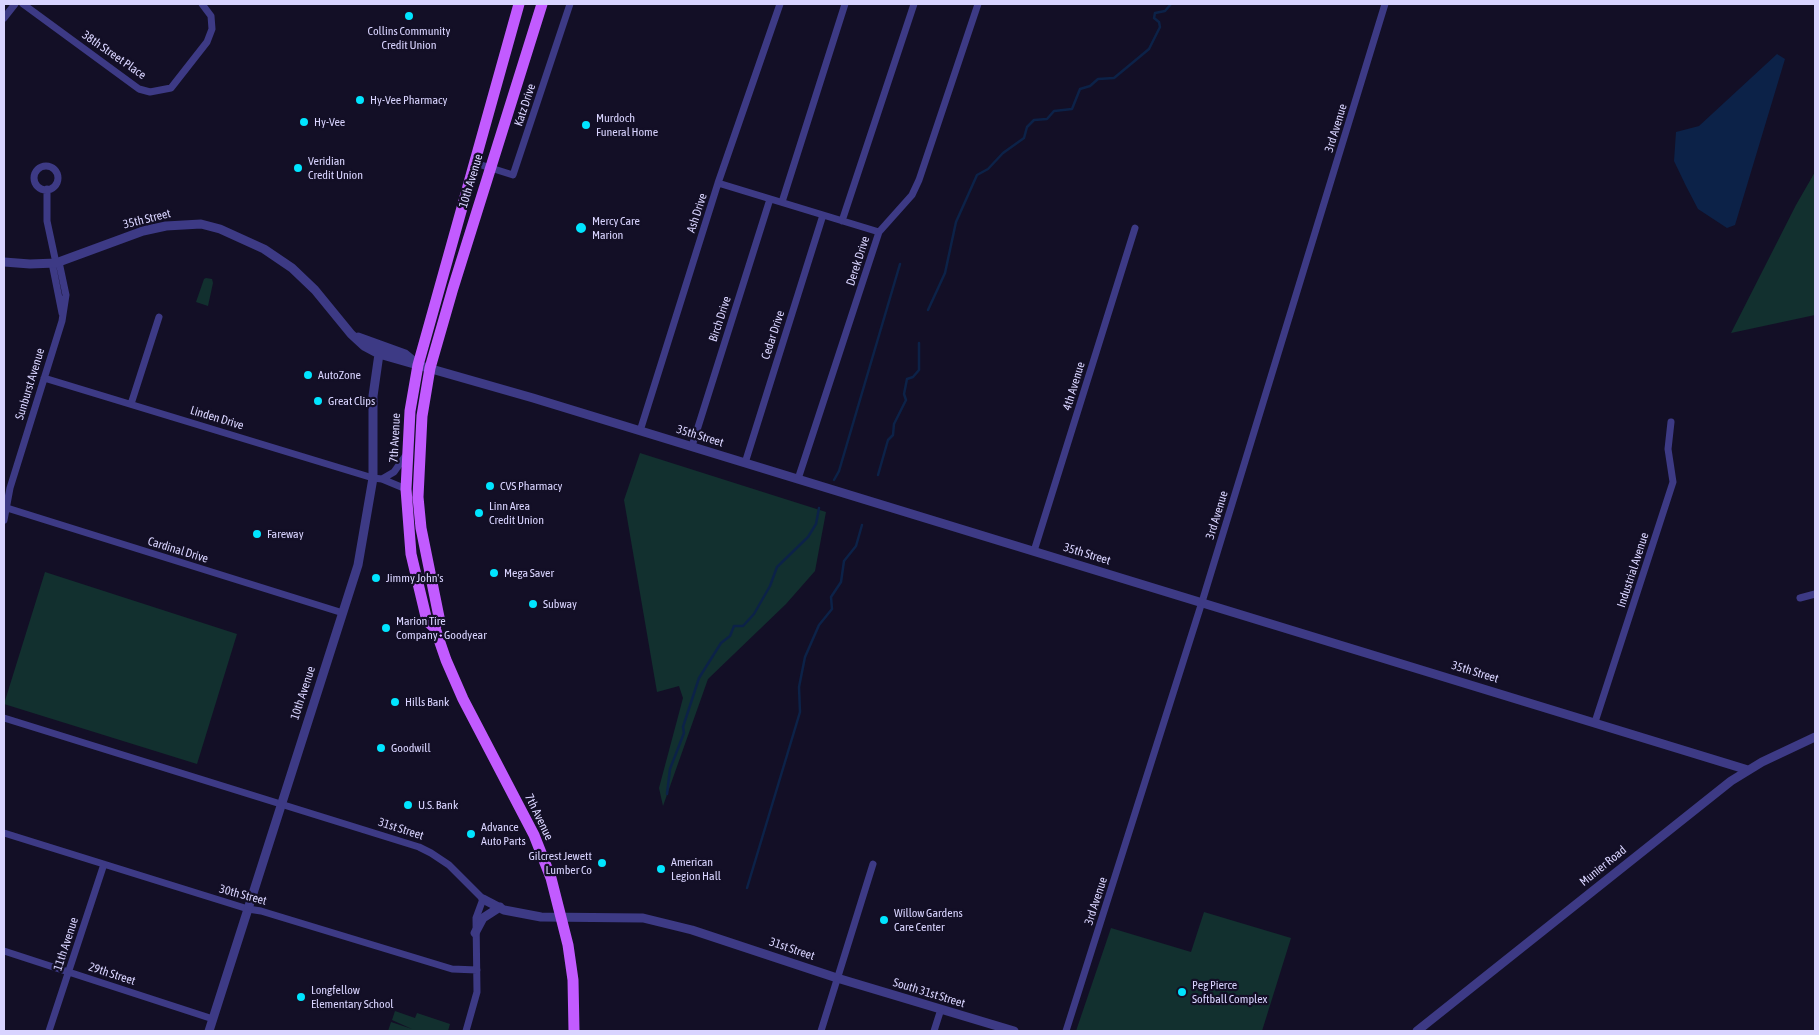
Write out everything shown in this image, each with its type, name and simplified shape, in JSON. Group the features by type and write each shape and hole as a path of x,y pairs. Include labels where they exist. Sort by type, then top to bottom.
{"main road":[{"name":"10th Avenue","path":"418,365 519,4"},
{"name":"10th Avenue","path":"430,368 542,4"},
{"name":"7th Avenue","path":"418,365 410,411 406,489 412,554 417,583 427,621 435,628 446,660 463,699 534,835 551,878 568,945 573,980 574,1031"},
{"name":"7th Avenue","path":"430,368 422,416 418,497 421,528 439,617 435,628"}],"street":[{"path":"4,18 15,4"},
{"name":"38th Street Place","path":"23,4 139,89 150,92 171,88 207,42 212,29 211,16 202,4"},
{"name":"Katz Drive","path":"475,163 513,175 570,4"},
{"name":"Ash Drive","path":"640,431 718,183 780,4"},
{"path":"782,202 844,4"},
{"path":"842,221 914,4"},
{"name":"Derek Drive","path":"798,479 879,232 912,195 919,180 978,4"},
{"name":"3rd Avenue","path":"1066,1031 1202,602 1385,4"},
{"path":"718,183 879,232"},
{"name":"Sunburst Avenue","path":"4,520 10,488 44,378 66,295 56,263 47,221 47,189"},
{"name":"Birch Drive","path":"692,446 770,199"},
{"name":"Cedar Drive","path":"744,462 823,215"},
{"name":"35th Street","path":"4,262 56,263 143,231 166,226 201,224 220,229 264,249 292,268 315,290 351,334 364,346 380,354 692,446 1748,770"},
{"name":"4th Avenue","path":"1034,551 1135,228"},
{"path":"131,404 158,317"},
{"name":"35th Street","path":"351,334 382,347 406,354 418,365"},
{"name":"10th Avenue","path":"209,1031 343,613 362,546 377,478 373,396 375,373 380,354"},
{"name":"Linden Drive","path":"44,378 377,478 406,489"},
{"name":"Industrial Avenue","path":"1595,722 1673,482 1668,449 1671,422"},
{"path":"377,478 394,472 407,454"},
{"name":"Cardinal Drive","path":"7,508 343,613"},
{"path":"1800,598 1815,594"},
{"name":"31st Street","path":"4,718 282,804 432,853 449,865 483,898 500,907 541,917 643,918 736,943 837,978"},
{"name":"Munier Road","path":"1417,1031 1731,781 1748,770 1815,737"},
{"name":"30th Street","path":"4,833 248,909 261,911 452,969 477,970"},
{"name":"11th Avenue","path":"49,1031 104,864"},
{"path":"821,1031 873,864"},
{"path":"466,1031 477,992 475,933 476,918 483,898"},
{"path":"475,933 484,918 500,907"},
{"name":"29th Street","path":"4,951 213,1018"},
{"name":"South 31st Street","path":"837,978 1014,1031"},
{"path":"934,1031 940,1009"}],"green space":[{"path":"1815,172 1815,315 1731,333 1796,205"},
{"path":"206,278 212,279 213,283 208,306 196,302"},
{"path":"640,453 826,512 815,571 786,604 708,679 663,806 659,788 683,698 679,686 657,692 624,500"},
{"path":"45,572 237,634 197,764 4,704"},
{"name":"Peg Pierce Softball Complex","path":"1204,912 1291,938 1262,1031 1076,1031 1111,928 1191,952"},
{"path":"395,1011 415,1018 417,1013 450,1024 448,1031 388,1031 391,1022 412,1029 392,1020"}],"water":[{"path":"1777,54 1785,59 1735,225 1727,228 1698,209 1674,161 1676,132 1699,126"}],"waterway":[{"path":"928,310 945,273 956,222 977,175 988,169 1003,153 1024,138 1027,127 1034,120 1047,119 1054,111 1072,109 1080,89 1090,86 1098,79 1114,78 1149,49 1160,27 1159,22 1154,18 1155,13 1165,11 1171,4"},
{"path":"834,480 839,471 900,264"},
{"path":"878,475 888,440 893,435 894,424 906,400 904,394 907,379 913,377 919,370 919,343"},
{"path":"667,794 670,769 684,733 683,727 699,678 721,643 730,636 734,626 743,626 754,614 770,586 777,567 808,537 816,524 819,508"},
{"path":"747,888 800,712 799,687 805,657 819,625 832,609 831,597 841,582 844,561 856,546 862,525"}],"place":[{"name":"Collins Community Credit Union","path":"409,16"},
{"name":"Hy-Vee Pharmacy","path":"360,100"},
{"name":"Hy-Vee","path":"304,122"},
{"name":"Murdoch Funeral Home","path":"586,125"},
{"name":"Veridian Credit Union","path":"298,168"},
{"name":"Mercy Care Marion","path":"581,228"},
{"name":"AutoZone","path":"308,375"},
{"name":"Great Clips","path":"318,401"},
{"name":"CVS Pharmacy","path":"490,486"},
{"name":"Linn Area Credit Union","path":"479,513"},
{"name":"Fareway","path":"257,534"},
{"name":"Mega Saver","path":"494,573"},
{"name":"Jimmy John's","path":"376,578"},
{"name":"Subway","path":"533,604"},
{"name":"Marion Tire Company - Goodyear","path":"386,628"},
{"name":"Hills Bank","path":"395,702"},
{"name":"Goodwill","path":"381,748"},
{"name":"U.S. Bank","path":"408,805"},
{"name":"Advance Auto Parts","path":"471,834"},
{"name":"Gilcrest Jewett Lumber Co","path":"602,863"},
{"name":"American Legion Hall","path":"661,869"},
{"name":"Willow Gardens Care Center","path":"884,920"},
{"name":"Peg Pierce Softball Complex","path":"1182,992"},
{"name":"Longfellow Elementary School","path":"301,997"}]}
